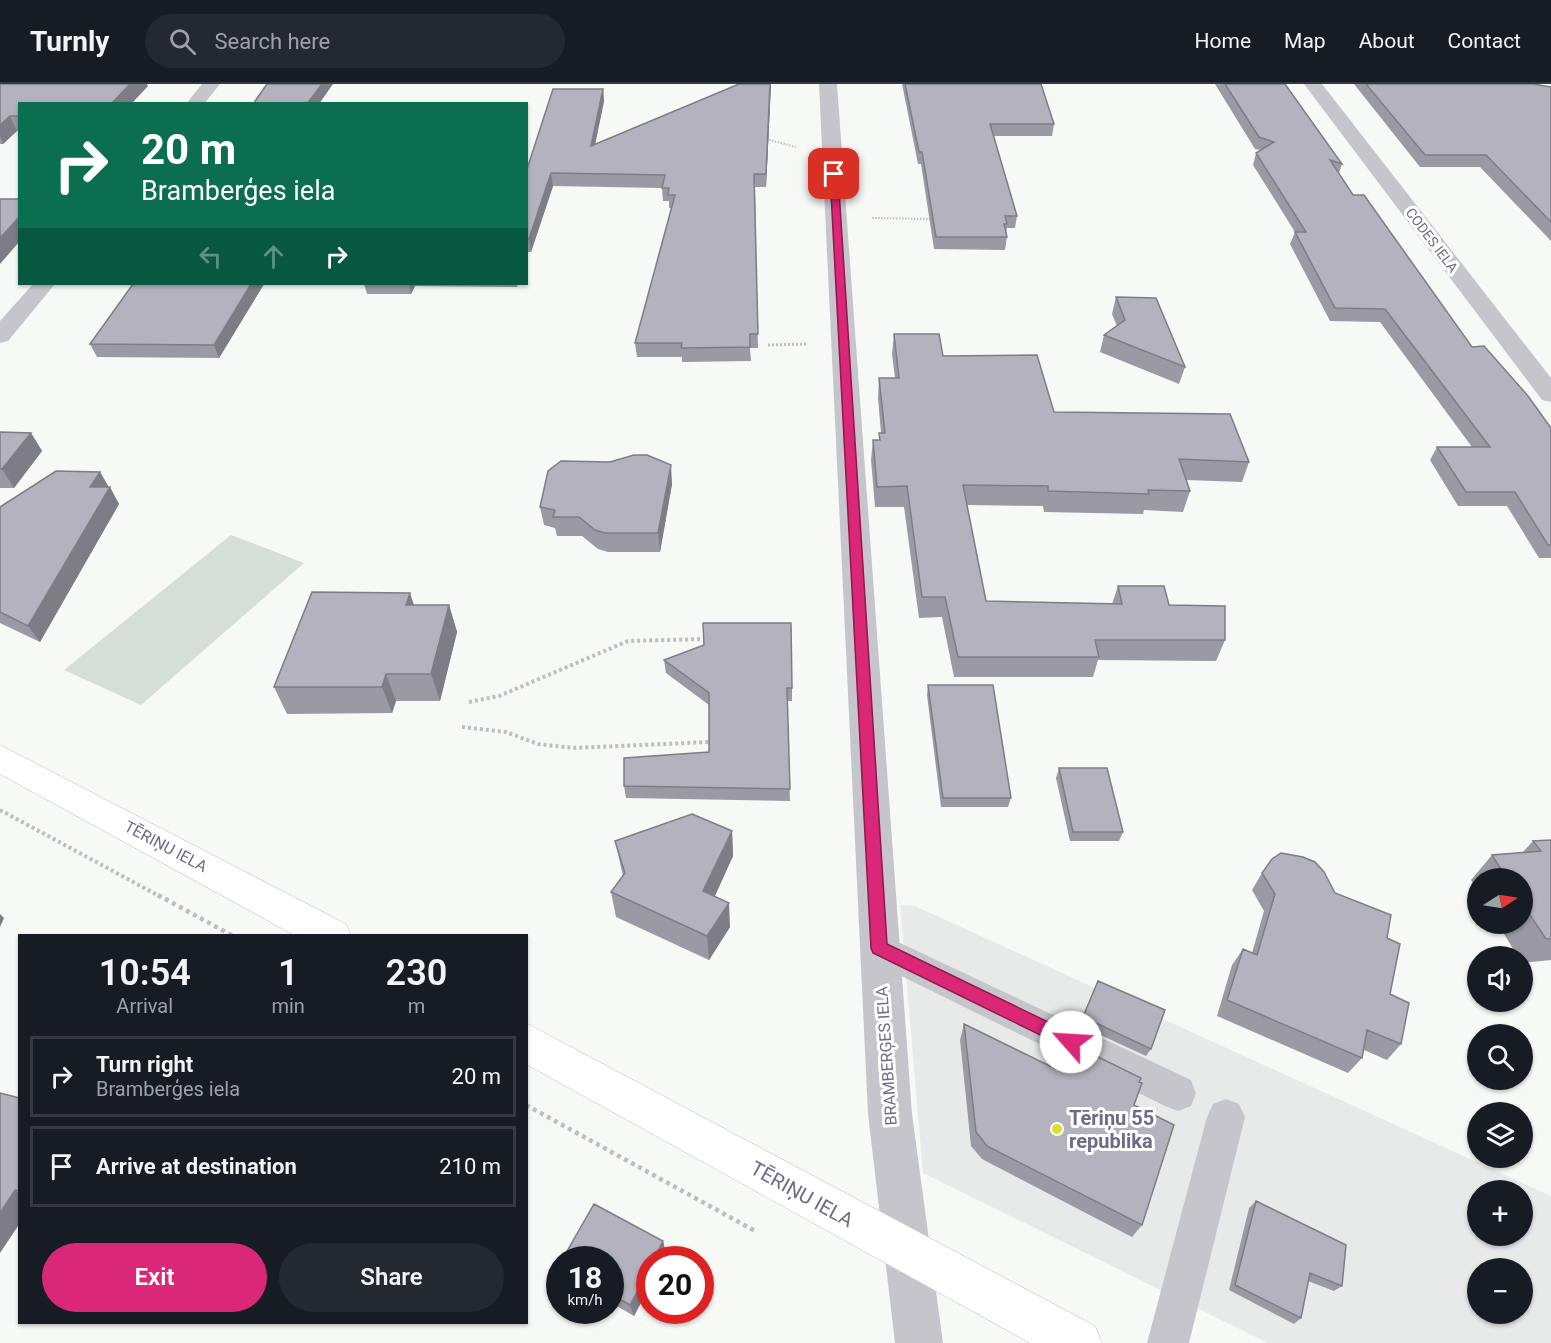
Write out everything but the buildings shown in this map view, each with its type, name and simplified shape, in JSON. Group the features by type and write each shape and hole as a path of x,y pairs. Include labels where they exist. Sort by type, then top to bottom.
{"main road":[{"name":"TĒRIŅU IELA","path":"0,758 328,934"},
{"name":"TĒRIŅU IELA","path":"528,1043 1078,1343"}],"street":[{"path":"196,102 211,84"},
{"name":"BRAMBERĢES IELA","path":"828,84 891,1130 919,1343"},
{"name":"CODES IELA","path":"1313,84 1551,395"},
{"path":"0,336 43,285"}],"lane":[{"path":"879,948 1178,1094"},
{"path":"1168,1343 1226,1117"}],"path":[{"path":"764,139 806,150"},
{"path":"836,214 860,214 860,218 939,219"},
{"path":"469,702 499,696 628,641 704,639"},
{"path":"462,728 506,732 538,744 573,748 710,742"},
{"path":"0,810 229,934"},
{"path":"528,1106 640,1170 757,1232"}],"shaded area":[{"path":"231,535 304,563 141,705 64,670"},
{"path":"900,905 915,906 1467,1158 1467,1168 1490,1168 1516,1180 1467,1180 1467,1246 1533,1246 1533,1188 1551,1196 1551,1343 1268,1343 923,1173"}],"place":[{"name":"Tēriņu 55 republika","path":"1057,1129"}],"route":[{"path":"834,174 879,948 1071,1042"}]}
